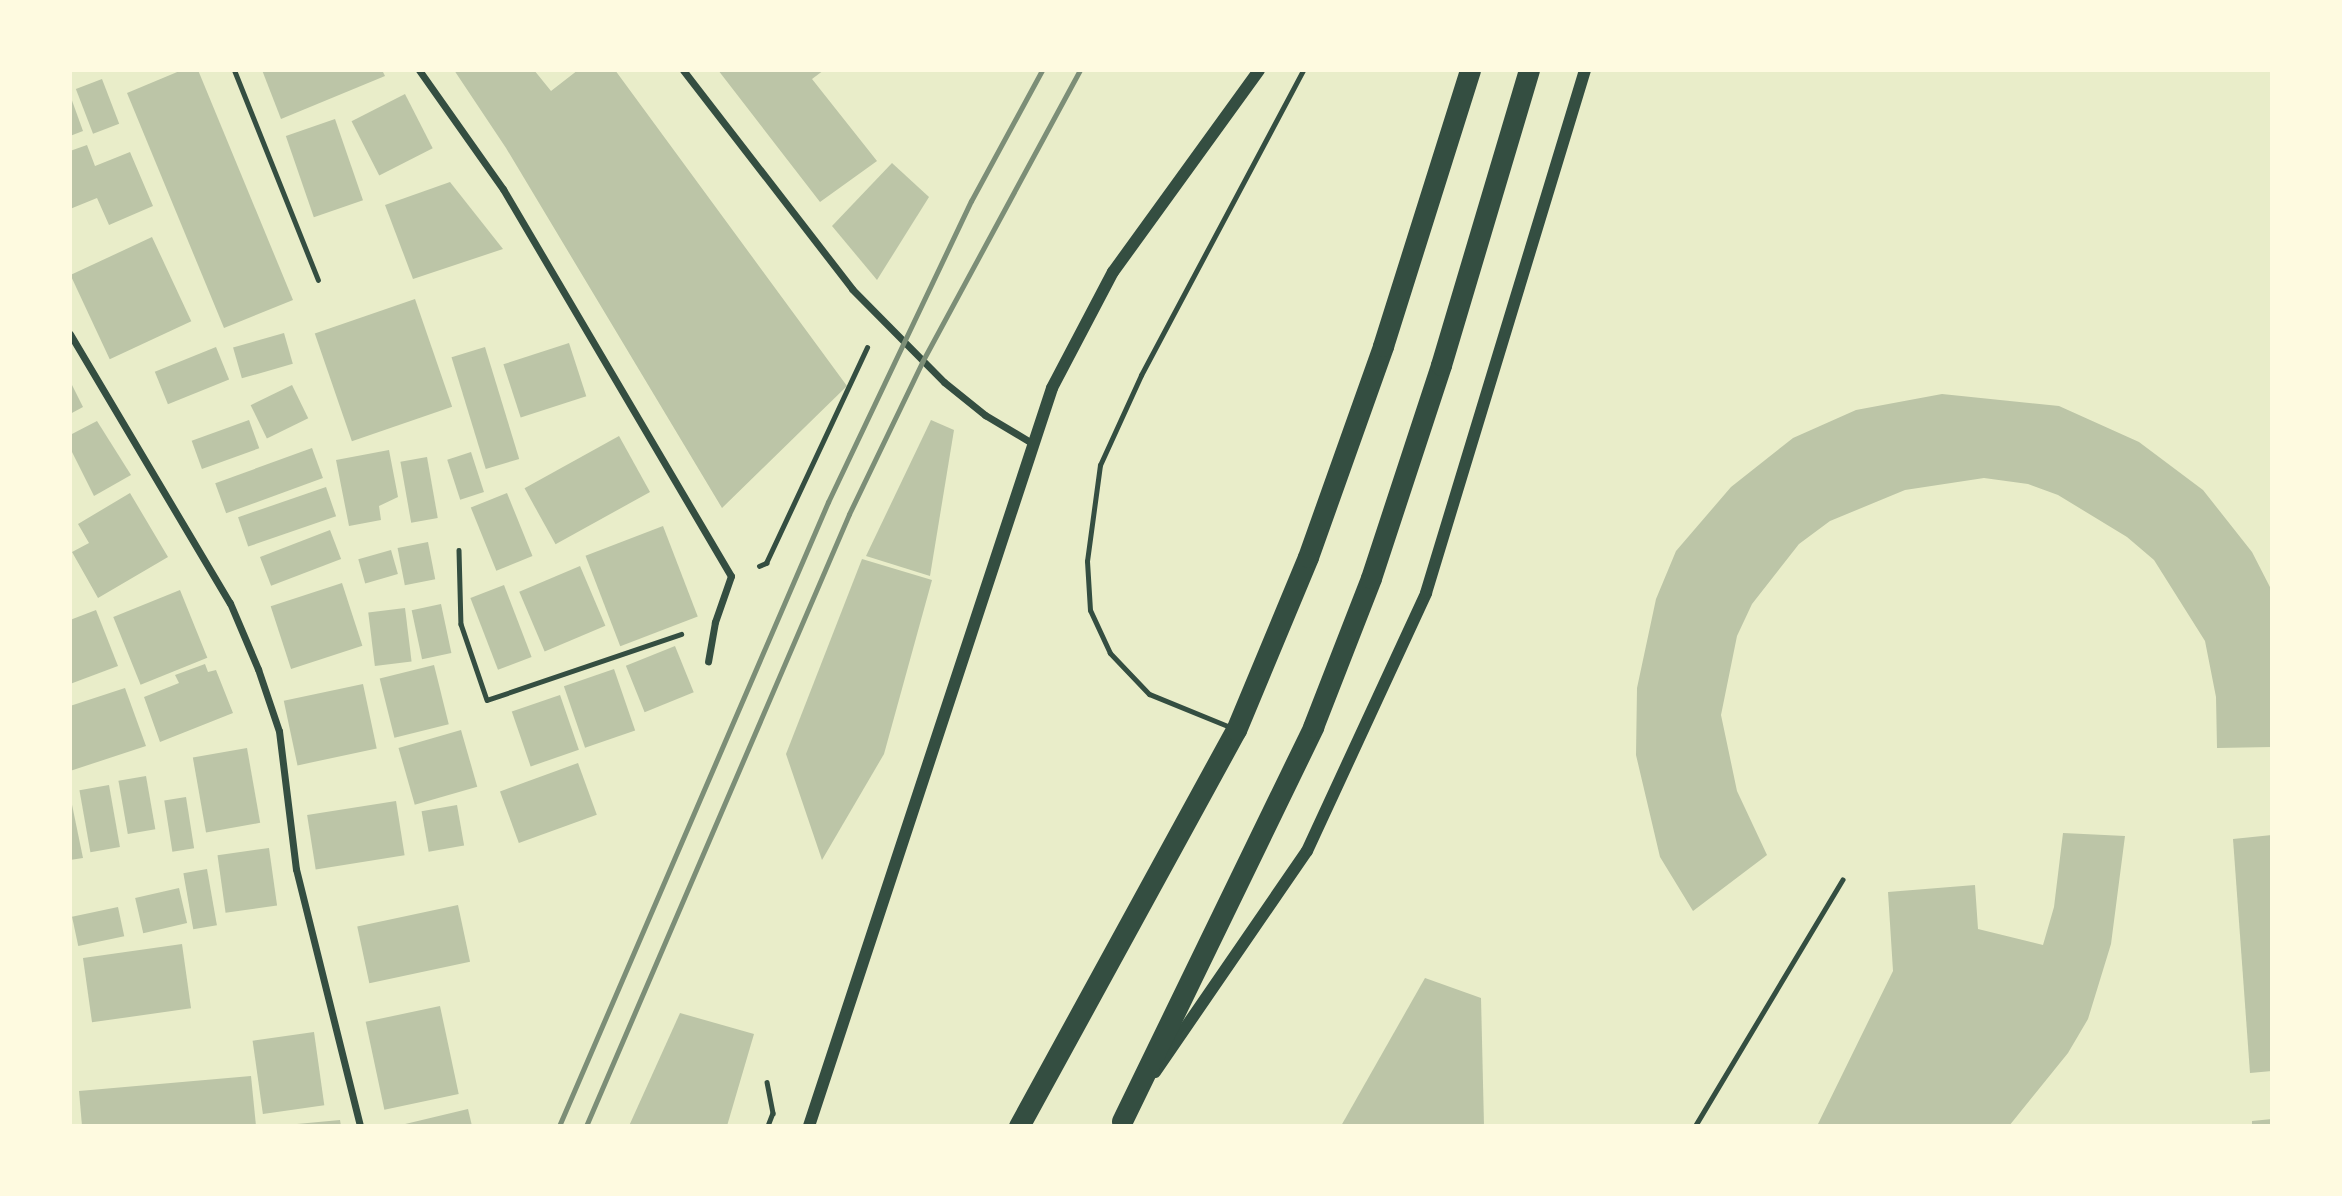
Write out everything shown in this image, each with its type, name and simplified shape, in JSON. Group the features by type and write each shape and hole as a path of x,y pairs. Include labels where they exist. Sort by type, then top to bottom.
{"highway":[{"path":"1018,1126 1236,730 1308,557 1369,386 1470,70"},
{"path":"1120,1123 1313,727 1371,578 1441,365 1529,70"}],"street":[{"path":"419,70 503,190 731,576 715,622 708,661"},
{"path":"683,70 801,228 878,316 944,382 985,415 1032,443"},
{"path":"809,1126 1052,387 1113,272 1259,70"},
{"path":"1120,1123 1307,850 1426,593 1585,70"},
{"path":"70,334 230,603 258,669 279,731 296,869 360,1126"}],"lane":[{"path":"234,70 318,280"},
{"path":"1236,730 1149,694 1110,653 1090,610 1087,561 1100,465 1153,351 1303,70"}],"path":[{"path":"731,576 766,563 878,316"},
{"path":"459,550 461,624 487,700 715,622"},
{"path":"1695,1126 1842,880"},
{"path":"767,1082 773,1113 768,1126"}],"building":[{"path":"182,70 198,70 293,300 224,328 127,93"},
{"path":"262,70 382,70 385,76 281,119"},
{"path":"454,70 534,70 551,91 578,70 615,70 847,386 722,508 506,148"},
{"path":"718,70 824,70 812,79 877,161 820,202"},
{"path":"102,79 119,124 93,134 76,89"},
{"path":"405,94 433,148 379,176 352,121"},
{"path":"70,95 83,131 70,136"},
{"path":"335,119 363,200 314,217 286,136"},
{"path":"87,145 95,166 130,152 153,206 109,225 97,198 70,209 70,151"},
{"path":"892,163 929,197 877,280 832,226"},
{"path":"450,182 503,249 413,279 385,205"},
{"path":"152,237 191,321 110,359 70,275"},
{"path":"415,299 452,407 352,441 315,334"},
{"path":"284,333 293,364 242,378 233,348"},
{"path":"569,343 586,396 521,418 503,364"},
{"path":"216,347 229,379 168,404 155,372"},
{"path":"485,347 519,459 486,469 452,357"},
{"path":"70,381 83,407 70,414"},
{"path":"292,385 308,418 267,438 251,405"},
{"path":"1942,394 2059,406 2139,442 2203,490 2252,552 2272,591 2272,747 2217,748 2216,697 2205,641 2154,560 2127,537 2058,495 2028,484 1984,478 1905,490 1830,521 1799,544 1752,604 1737,636 1721,715 1737,791 1767,855 1693,911 1660,857 1636,755 1637,688 1656,599 1676,551 1731,487 1793,438 1856,410"},
{"path":"249,420 259,448 202,469 192,441"},
{"path":"931,420 954,430 930,576 866,556"},
{"path":"97,421 131,475 94,496 70,448 70,435"},
{"path":"619,436 650,492 556,544 525,488"},
{"path":"312,448 323,478 226,513 215,483"},
{"path":"389,450 398,497 379,506 381,520 349,526 336,460"},
{"path":"471,452 484,492 460,500 447,460"},
{"path":"427,457 438,518 411,523 400,462"},
{"path":"326,487 336,516 248,547 238,517"},
{"path":"130,493 168,557 98,598 72,552 89,543 78,524"},
{"path":"507,493 532,556 496,571 471,508"},
{"path":"663,526 698,617 620,646 586,556"},
{"path":"330,530 341,559 271,586 260,557"},
{"path":"428,542 435,579 405,585 398,548"},
{"path":"391,550 398,574 365,583 358,559"},
{"path":"862,559 932,580 884,754 822,860 786,754"},
{"path":"580,566 605,626 545,652 519,592"},
{"path":"342,583 362,646 291,669 271,606"},
{"path":"504,585 532,657 498,670 470,598"},
{"path":"180,590 207,658 141,685 113,617"},
{"path":"441,604 451,653 422,659 412,610"},
{"path":"405,608 412,662 375,666 368,613"},
{"path":"96,610 118,666 70,684 70,620"},
{"path":"675,646 694,692 645,712 626,666"},
{"path":"205,664 208,672 216,670 233,713 160,742 144,697 179,683 175,675"},
{"path":"434,665 449,724 394,738 380,679"},
{"path":"614,669 635,730 585,748 564,686"},
{"path":"363,684 377,749 297,765 284,701"},
{"path":"125,688 146,746 70,771 70,706"},
{"path":"560,695 579,750 531,766 512,712"},
{"path":"461,730 477,787 415,805 399,748"},
{"path":"247,748 260,823 206,832 193,758"},
{"path":"578,763 597,815 519,843 500,791"},
{"path":"146,776 155,829 128,834 118,781"},
{"path":"109,785 120,847 90,852 79,790"},
{"path":"70,795 83,858 70,860"},
{"path":"186,797 194,848 172,852 164,800"},
{"path":"396,801 405,855 316,869 307,815"},
{"path":"457,805 464,845 429,852 422,811"},
{"path":"2063,833 2125,836 2111,944 2088,1019 2068,1053 2009,1126 1817,1126 1893,971 1888,892 1975,885 1978,929 2043,945 2054,907"},
{"path":"2272,835 2272,1071 2250,1073 2233,839"},
{"path":"269,848 277,905 226,913 218,855"},
{"path":"207,869 217,925 193,929 183,873"},
{"path":"179,888 187,923 143,933 135,898"},
{"path":"458,905 470,962 369,983 357,926"},
{"path":"118,907 124,936 78,946 72,917"},
{"path":"182,944 191,1008 92,1022 83,958"},
{"path":"1425,978 1481,998 1484,1126 1341,1126"},
{"path":"440,1006 459,1094 384,1110 366,1022"},
{"path":"680,1013 754,1034 727,1126 629,1126"},
{"path":"314,1032 324,1105 263,1114 253,1041"},
{"path":"251,1076 256,1126 82,1126 79,1091"},
{"path":"468,1109 472,1126 401,1126 401,1125"},
{"path":"2272,1119 2272,1126 2252,1126 2252,1121"},
{"path":"340,1120 341,1126 297,1126 297,1124"}],"railway":[{"path":"559,1126 828,502 971,201 1042,70"},
{"path":"586,1126 849,514 922,362 1080,70"}]}
